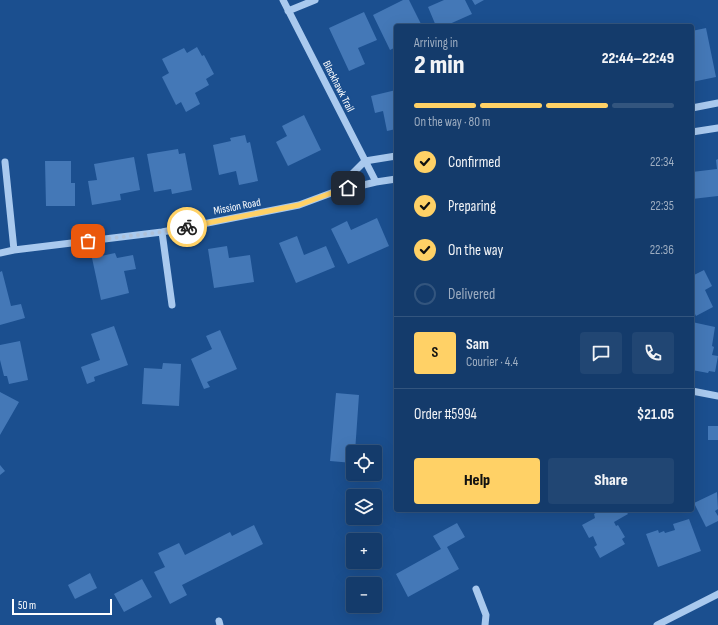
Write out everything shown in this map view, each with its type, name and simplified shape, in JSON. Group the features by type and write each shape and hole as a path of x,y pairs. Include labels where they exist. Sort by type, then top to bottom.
{"street":[{"name":"Blackhawk Trail","path":"283,0 376,182"},
{"path":"288,11 315,0"},
{"path":"694,108 718,103"},
{"path":"694,132 718,128"},
{"path":"365,161 394,156"},
{"name":"Mission Road","path":"334,192 365,161"},
{"path":"5,162 14,250"},
{"name":"Mission Road","path":"0,253 162,232 299,205 334,192 394,179"},
{"path":"162,232 172,305"},
{"path":"694,391 718,396"},
{"path":"476,588 486,615 485,625"},
{"path":"657,625 718,594"}],"building":[{"path":"403,0 409,0 421,24 394,24 394,48 390,50 373,15"},
{"path":"444,0 465,0 472,14 450,24 435,24 428,7"},
{"path":"472,0 484,0 475,5"},
{"path":"364,12 377,40 358,48 365,64 349,71 329,28"},
{"path":"706,28 716,77 694,82 694,31"},
{"path":"197,47 202,56 204,55 214,74 206,79 209,85 195,93 200,104 186,112 181,102 176,105 162,77 169,73 162,59 184,48 187,53"},
{"path":"394,90 394,129 387,131 383,111 375,113 371,96"},
{"path":"304,115 321,150 288,166 276,142 287,136 282,126"},
{"path":"245,135 247,143 250,142 258,181 239,185 236,171 219,175 213,145 231,141 230,138"},
{"path":"178,149 179,154 185,153 192,190 172,194 171,189 154,192 147,154"},
{"path":"134,157 140,190 120,194 121,200 92,205 88,181 97,180 94,164"},
{"path":"718,159 718,196 694,199 694,172 717,169 716,160"},
{"path":"45,161 71,161 71,183 75,183 75,206 46,206"},
{"path":"377,218 389,246 348,264 331,229 347,221 351,230"},
{"path":"297,236 304,255 326,246 335,267 296,283 279,243"},
{"path":"227,246 229,258 250,255 254,282 214,288 208,249"},
{"path":"115,253 117,258 133,255 136,269 124,271 129,293 101,300 92,258"},
{"path":"704,270 712,286 705,290 713,307 696,316 694,312 694,275"},
{"path":"2,271 11,306 21,304 25,318 0,325 0,272"},
{"path":"694,322 715,327 712,355 718,356 715,372 709,371 708,373 694,370"},
{"path":"114,326 128,365 94,377 95,381 87,384 81,367 100,360 91,334"},
{"path":"220,330 237,369 207,382 210,387 204,389 191,359 212,349 206,336"},
{"path":"20,341 28,380 9,384 7,376 4,376 0,360 0,345"},
{"path":"163,363 181,364 179,406 142,404 144,368 162,369"},
{"path":"0,392 19,402 0,435"},
{"path":"336,393 359,395 355,445 346,445 346,462 330,461"},
{"path":"708,426 718,426 718,440 708,440"},
{"path":"0,465 5,471 0,475"},
{"path":"717,492 718,509 715,511 718,516 718,521 706,527 694,503"},
{"path":"598,512 626,512 628,514 614,522 616,526 618,525 625,537 622,539 625,544 600,558 594,547 597,545 593,536 589,538 582,525 595,518 594,514"},
{"path":"689,519 701,551 658,567 646,534 658,530 659,533 664,531 665,533 675,530 673,524"},
{"path":"457,523 465,537 447,547 459,569 408,597 396,574 441,549 433,536"},
{"path":"254,525 263,544 182,585 187,595 170,604 154,572 165,567 158,553 179,543 185,555 230,532 232,536"},
{"path":"90,573 97,588 75,599 68,585"},
{"path":"142,579 152,597 124,612 114,594"}],"way so far":[{"path":"88,241 162,232 187,227"}],"route":[{"path":"187,227 299,205 348,188"}]}
